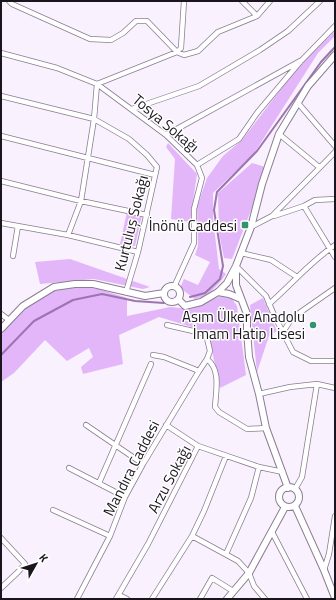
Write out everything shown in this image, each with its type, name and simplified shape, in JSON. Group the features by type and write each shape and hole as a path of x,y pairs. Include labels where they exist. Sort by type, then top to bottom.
{"street":[{"path":"9,1 12,4 90,39 111,40 123,33 136,21 147,21 177,52 184,55 198,51 218,32 257,16 270,1"},
{"path":"68,235 81,200 94,119 97,84 177,52 181,48 184,1 177,1"},
{"path":"242,1 257,16"},
{"path":"132,109 199,86 260,50 288,31 320,1"},
{"path":"197,165 239,139 257,113 302,60 335,26"},
{"name":"Tosya Sokağı","path":"1,53 57,68 97,84 166,135 197,165 202,178 194,209 194,243 174,287"},
{"path":"178,299 185,306 201,302 218,292 227,283 236,266 251,227 262,184 279,134 308,86 335,55"},
{"path":"166,135 302,60"},
{"name":"Kurtuluş Sokağı","path":"1,96 94,119 129,139 147,155 157,167 138,252 126,292"},
{"path":"298,103 335,146"},
{"path":"279,134 319,168"},
{"path":"1,136 155,175"},
{"path":"272,216 335,152"},
{"path":"1,181 146,214"},
{"path":"251,227 272,216 304,206 315,200 335,199"},
{"path":"304,206 335,257"},
{"path":"1,223 68,235 138,252"},
{"path":"13,256 18,226"},
{"path":"269,304 310,264 335,245"},
{"path":"241,253 271,260 297,277"},
{"path":"236,266 236,284 247,314 249,357 266,428 283,472 291,488 298,492 299,498 295,506"},
{"path":"236,266 266,296 294,352 311,361 335,361"},
{"path":"227,283 236,284"},
{"path":"227,283 229,294"},
{"path":"1,329 23,306 54,286 93,284 145,296 164,293 168,288 174,287 179,292 178,299"},
{"path":"283,332 292,318 335,288"},
{"path":"218,292 229,294 241,299"},
{"path":"164,293 165,298 169,301 174,302 178,299"},
{"path":"1,314 9,320"},
{"path":"167,325 206,334 210,351 207,359 213,364 218,383 215,407 219,412 247,429 266,428"},
{"path":"153,355 199,371"},
{"name":"Mandıra Caddesi","path":"77,599 110,536 125,497 166,425 207,359"},
{"path":"99,483 151,364"},
{"path":"259,394 290,387 317,384 335,388"},
{"path":"295,506 285,507 280,502 279,496 283,490 291,488 302,477 317,384"},
{"path":"86,425 143,464"},
{"path":"166,425 198,446"},
{"name":"Arzu Sokağı","path":"118,597 148,544 198,446 259,467 283,472"},
{"path":"152,599 192,536 204,511 226,456"},
{"path":"226,554 251,498 259,467"},
{"path":"69,468 125,497"},
{"path":"295,506 335,598"},
{"path":"227,599 249,573 285,507"},
{"path":"53,510 110,536"},
{"path":"324,570 329,554 335,516"},
{"path":"272,532 307,599"},
{"path":"192,536 238,561 249,573 254,586 265,599"},
{"path":"1,538 25,564 1,588"},
{"path":"200,599 212,578 234,591"},
{"path":"118,597 127,599"}],"shaded area":[{"path":"335,31 335,36 318,53 253,155 213,193 213,218 219,269 226,274 208,295 195,299 180,288 184,279 198,285 210,262 195,255 198,246 197,207 207,178 223,156 242,140 300,64"},
{"path":"168,143 197,174 190,222 171,219 175,159 166,147"},
{"path":"252,163 265,167 257,195 232,259 224,258 219,233 218,193"},
{"path":"127,212 142,215 135,246 120,244"},
{"path":"70,259 150,287 143,289 94,279 40,284 35,262"},
{"path":"82,287 99,289 127,298 127,316 170,307 191,309 221,296 232,299 237,306 246,375 220,388 208,332 159,317 119,335 123,364 83,374 81,367 93,357 89,348 67,361 45,340 14,373 1,382 1,332 26,308 54,289"},
{"path":"263,298 277,331 269,336 257,372 250,305"}],"waterway":[{"path":"190,297 205,293 220,279 223,266 214,210 217,192 257,151 321,62 335,47"},
{"path":"1,355 34,321 73,300 102,294 135,301 164,303"}],"place":[{"name":"İnönü Caddesi","path":"245,225"},
{"name":"Asım Ülker Anadolu İmam Hatip Lisesi","path":"313,325"}]}
